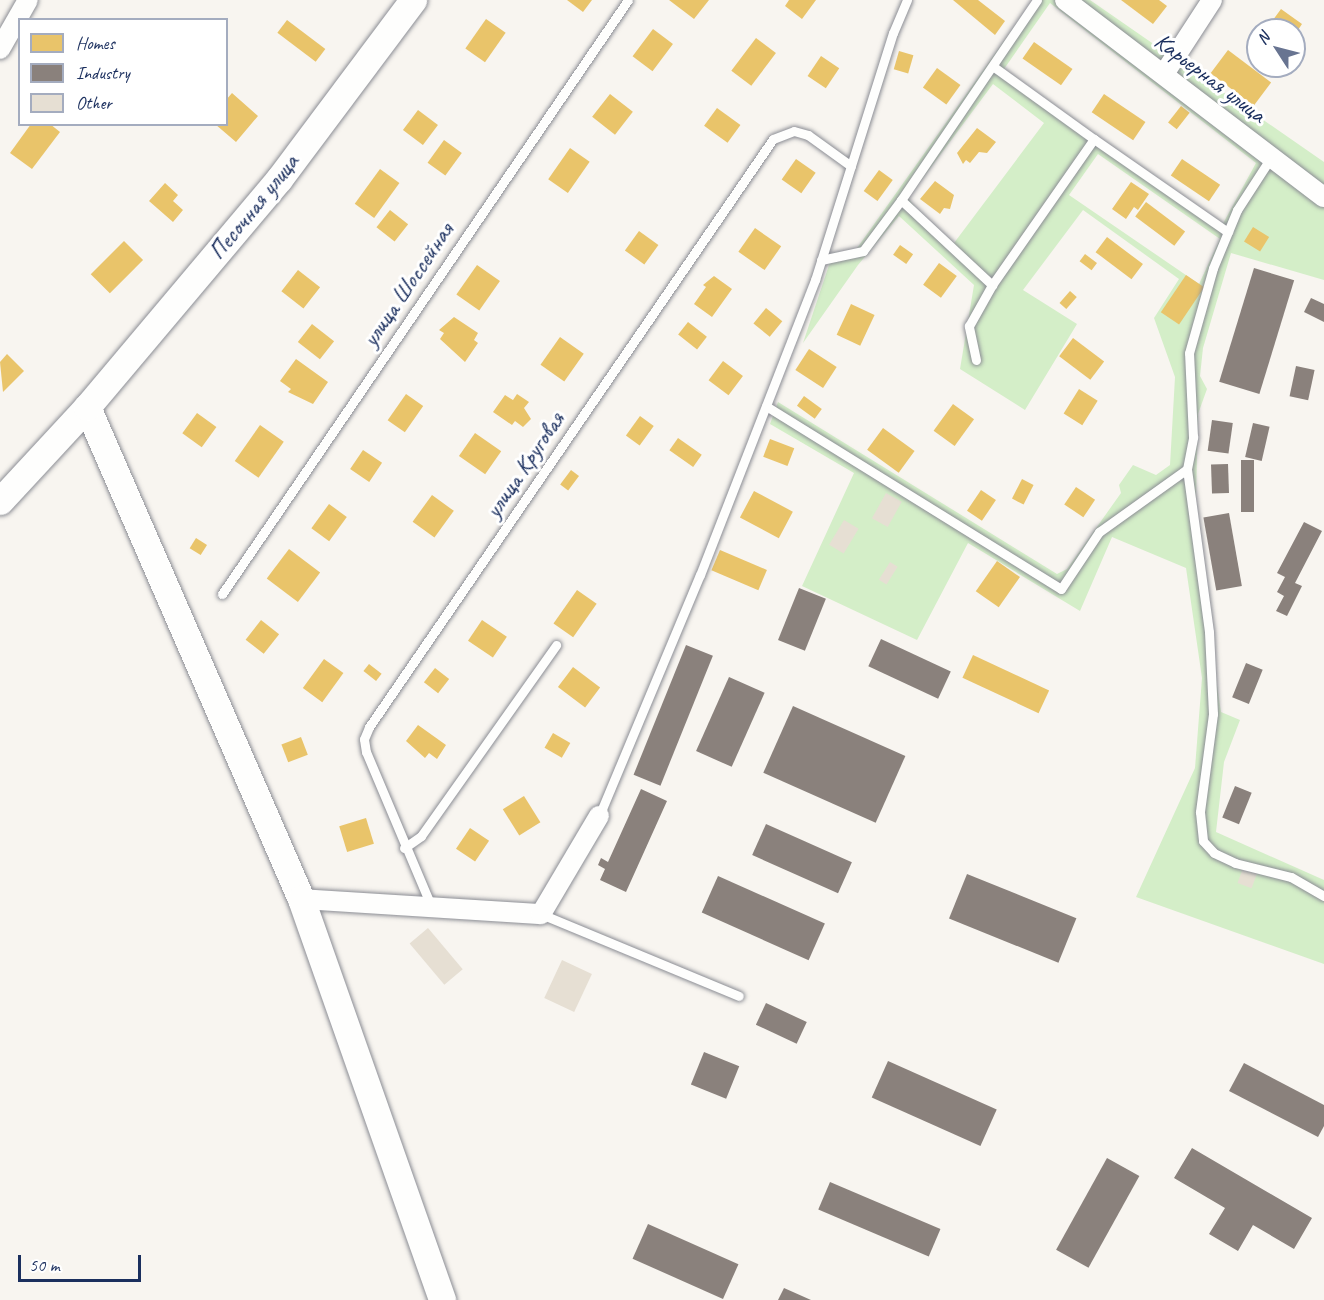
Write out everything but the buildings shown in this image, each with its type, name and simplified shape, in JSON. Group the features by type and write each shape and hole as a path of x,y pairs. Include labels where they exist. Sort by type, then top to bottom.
{"street":[{"path":"0,49 28,0"},
{"name":"Песочная улица","path":"0,501 87,407 279,178 413,0"},
{"name":"Карьерная улица","path":"1065,0 1324,197"},
{"path":"1164,74 1212,0"},
{"path":"87,407 301,899 442,1300"},
{"path":"301,899 541,914 599,816"}],"lane":[{"name":"улица Шоссейная","path":"222,594 628,0"},
{"path":"599,816 766,406 821,260 907,0"},
{"path":"821,260 863,251 994,67 1037,0"},
{"path":"994,67 1228,232"},
{"name":"улица Круговая","path":"432,908 404,848 366,752 364,739 369,727 773,139 794,131 808,135 852,166"},
{"path":"976,360 969,326 992,285 1094,139"},
{"path":"1272,156 1228,232 1213,268 1189,353 1193,437 1187,470 1209,632 1213,714 1200,812 1203,841 1214,853 1235,863 1291,877 1324,896"},
{"path":"901,200 992,285"},
{"path":"766,406 1061,589 1099,532 1187,470"},
{"path":"404,848 420,836 556,645"},
{"path":"541,914 739,996"}],"green space":[{"path":"1033,0 1090,0 1324,162 1324,280 1231,253 1203,348 1200,376 1207,389 1198,414 1195,541 1221,712 1240,720 1224,762 1216,832 1324,880 1324,964 1136,897 1195,768 1202,678 1186,568 1112,537 1080,611 968,543 917,640 802,586 854,473 770,424 778,402 1057,574 1067,569 1121,493 1119,485 1133,465 1156,475 1170,465 1175,377 1154,318 1179,279 1083,210 1023,290 1077,324 1025,410 960,369 974,285 899,216 858,265 803,343 833,253 855,251","holes":["1050,3 1256,163 1220,229 1004,69","993,84 1044,123 954,243 923,217 908,198","1098,154 1220,239 1199,284 1069,195"]}]}
